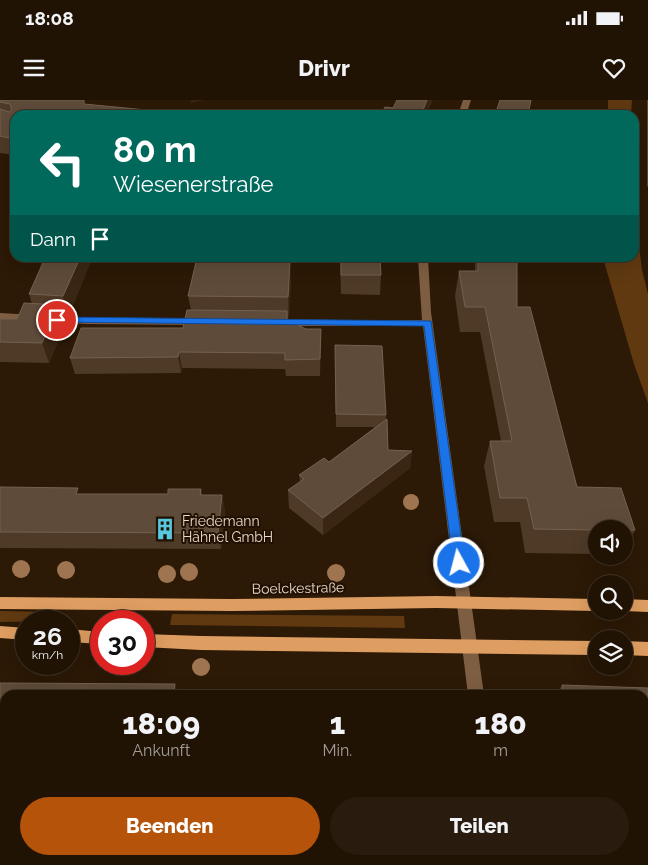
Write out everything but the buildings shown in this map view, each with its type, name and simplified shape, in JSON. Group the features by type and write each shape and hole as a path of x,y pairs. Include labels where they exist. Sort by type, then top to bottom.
{"main road":[{"name":"Boelckestraße","path":"0,603 231,606 464,602 588,605"},
{"path":"633,605 648,606"},
{"path":"0,632 15,633"},
{"path":"155,641 470,648 588,648"},
{"path":"633,648 648,649"}],"street":[{"path":"423,262 428,323 475,690"},
{"path":"0,316 79,320 211,322"},
{"path":"268,323 428,323"}],"shaded area":[{"path":"608,100 632,100 631,110 608,110"},
{"path":"639,246 648,294 648,403 634,364 604,262 639,262"},
{"path":"0,611 15,611 15,622 0,622"},
{"path":"172,614 404,616 405,628 170,625"}],"tram line":[{"path":"648,100 648,186"}],"place":[{"name":"Friedemann Hähnel GmbH","path":"165,529"}],"route":[{"path":"57,320 428,323 459,563"}]}
